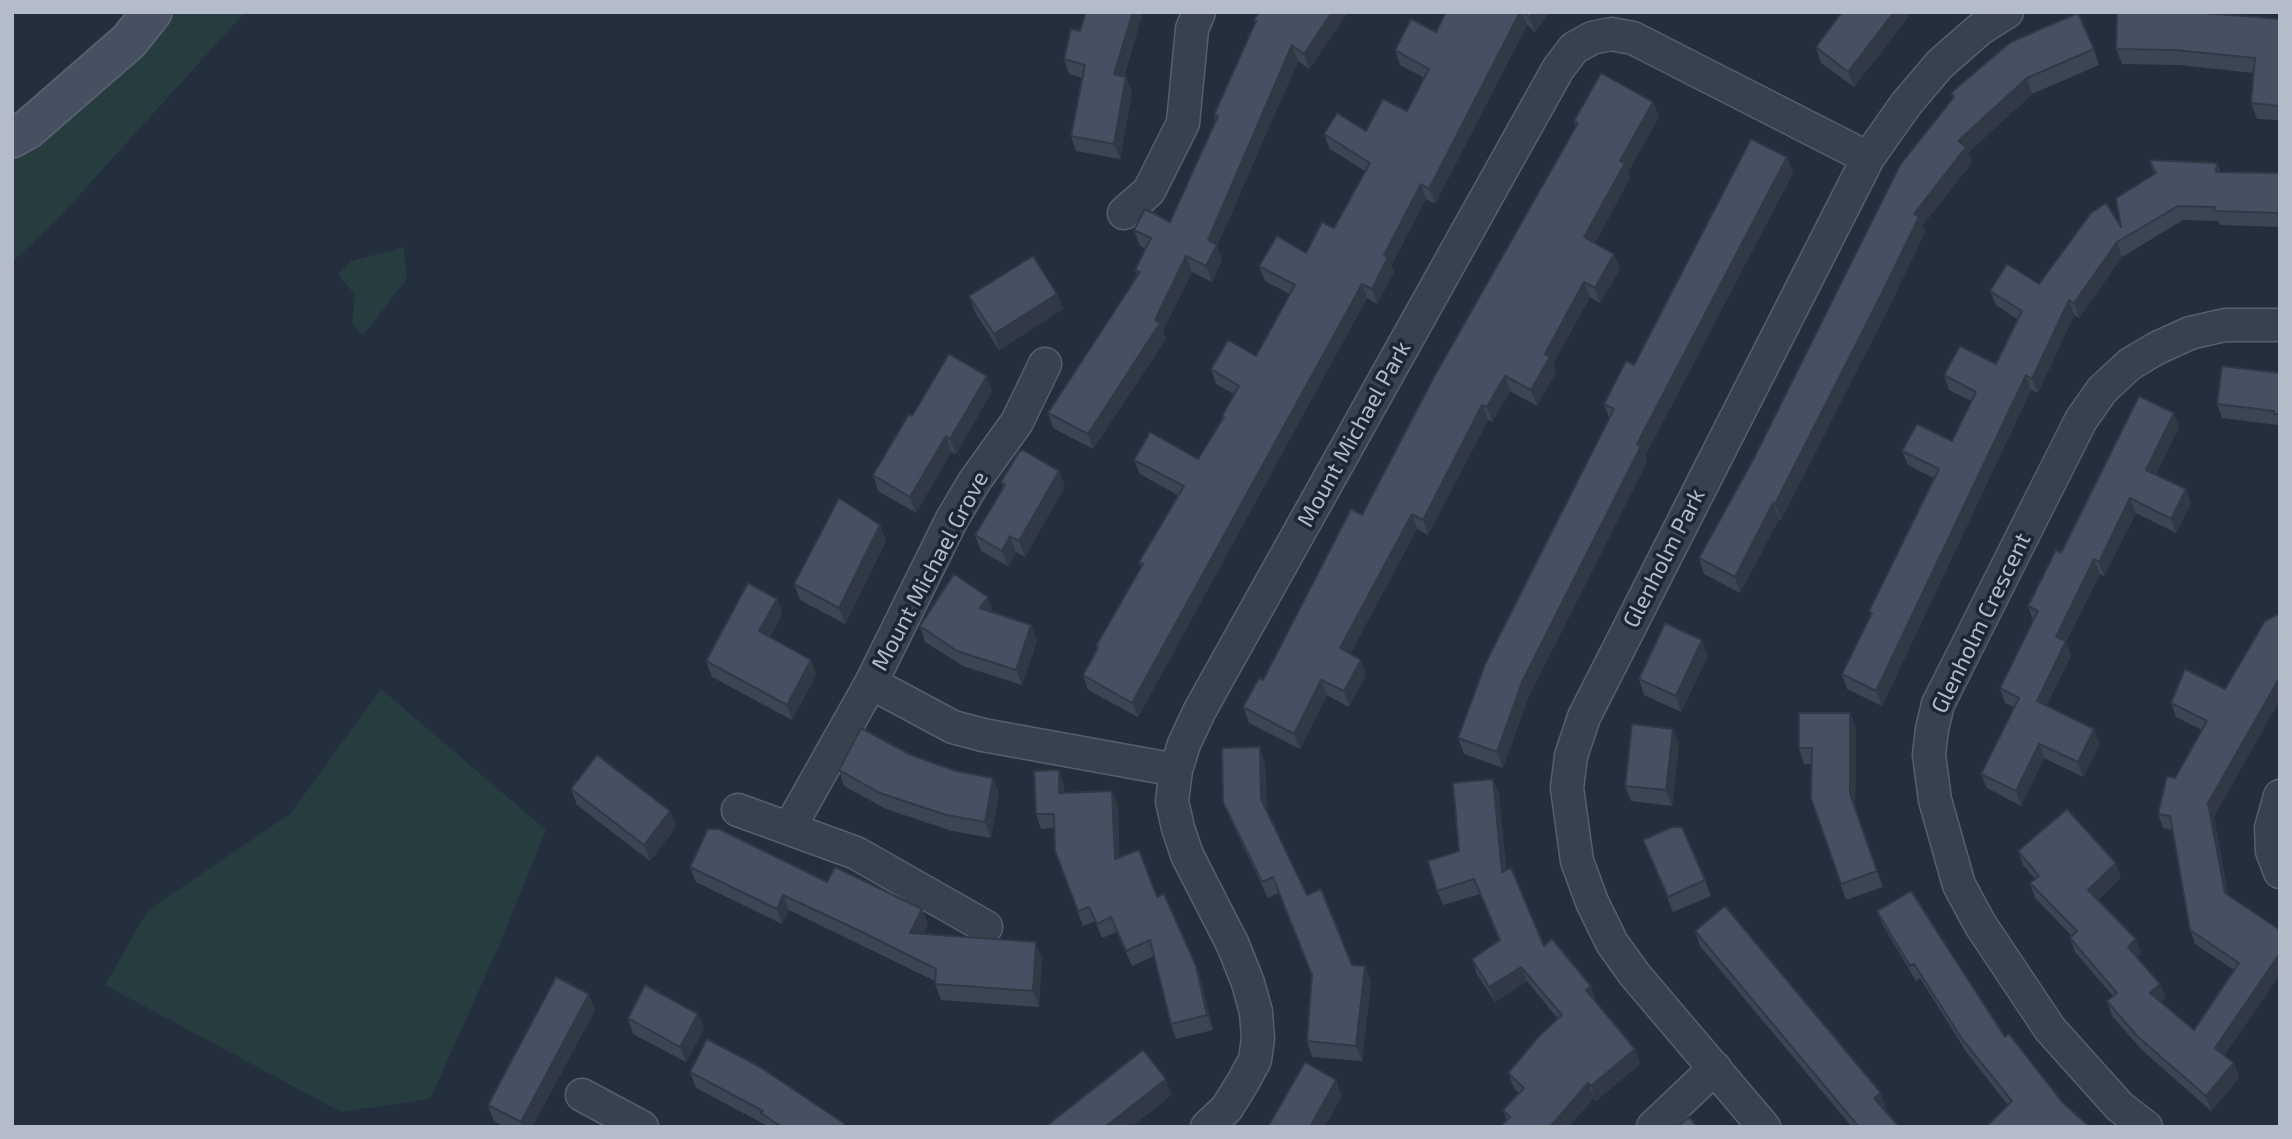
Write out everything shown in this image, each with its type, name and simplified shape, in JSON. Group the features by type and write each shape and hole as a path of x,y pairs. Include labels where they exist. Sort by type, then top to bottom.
{"street":[{"path":"12,138 28,129 129,41 152,12"},
{"path":"1124,213 1149,191 1183,123 1192,29 1199,12"},
{"name":"Glenholm Park","path":"1764,1127 1635,975 1612,943 1592,902 1577,861 1567,788 1571,756 1584,717 1868,158 1906,104 1940,64 1980,29 2007,12"},
{"name":"Mount Michael Park","path":"1207,1127 1227,1108 1255,1060 1257,1025 1248,983 1233,945 1187,855 1178,828 1172,801 1176,770 1199,710 1558,68 1574,48 1592,38 1611,34 1633,38 1868,158"},
{"name":"Glenholm Crescent","path":"2146,1127 2120,1107 2050,1029 1980,924 1959,885 1935,800 1929,755 1932,729 1944,692 2081,420 2102,390 2148,353 2190,333 2225,325 2280,325"},
{"name":"Mount Michael Grove","path":"1045,364 1017,422 974,482 951,522 871,683 963,730 1176,770"},
{"path":"790,827 871,683"},
{"path":"2280,796 2271,828 2272,851 2280,872"},
{"path":"738,810 856,853 986,927"},
{"path":"1653,1127 1715,1068"},
{"path":"582,1095 642,1127"}],"green space":[{"path":"164,12 245,12 57,220 12,262 12,161 91,94"},
{"path":"404,247 407,279 363,335 352,323 355,295 338,274 351,261"},
{"path":"381,689 546,830 498,948 430,1099 341,1112 105,985 148,910 290,814"}],"building":[{"path":"1086,12 1133,12 1114,74 1126,77 1114,144 1071,136 1085,65 1064,59 1071,29 1080,31"},
{"path":"1259,12 1332,12 1304,54 1292,45 1208,240 1217,245 1206,266 1186,256 1155,320 1160,323 1088,434 1048,413 1140,272 1135,270 1151,238 1134,230 1145,209 1170,222 1218,116 1214,115"},
{"path":"1446,12 1520,12 1429,189 1421,184 1384,255 1388,257 1372,289 1362,284 1132,703 1083,675 1098,648 1096,646 1143,564 1139,562 1184,486 1134,460 1150,432 1198,459 1224,417 1222,416 1239,386 1211,369 1228,340 1256,356 1295,285 1259,266 1277,236 1306,253 1322,222 1334,228 1370,163 1324,134 1337,113 1366,131 1383,99 1407,111 1429,69 1395,50 1411,19 1436,32"},
{"path":"1842,12 1894,12 1848,72 1816,47"},
{"path":"2117,12 2192,12 2280,19 2280,106 2251,103 2255,58 2174,50 2116,49"},
{"path":"2078,13 2094,49 2027,78 1958,141 1966,147 1914,214 1919,217 1882,293 1735,577 1699,558 1754,458 1900,165 1954,97 1951,93 1974,73 2011,42"},
{"path":"1601,73 1653,102 1620,161 1625,163 1584,237 1614,254 1595,288 1584,282 1545,354 1550,357 1531,390 1505,376 1487,407 1482,405 1423,520 1412,514 1340,648 1361,660 1344,691 1321,680 1294,734 1243,707 1259,678 1263,680 1351,509 1362,515 1434,377 1578,123 1574,121"},
{"path":"1751,139 1787,157 1637,444 1641,446 1522,682 1497,752 1458,738 1486,662 1614,409 1604,404 1626,361 1634,365"},
{"path":"2149,160 2217,163 2216,172 2280,173 2280,213 2214,211 2215,207 2178,206 2117,242 2074,303 2069,300 2032,379 2026,375 1876,691 1842,674 1872,613 1869,611 1939,469 1902,451 1917,424 1952,441 1976,392 1944,375 1960,346 1996,364 2022,311 1990,291 2007,264 2039,284 2091,213 2106,203 2121,227 2116,198 2156,173"},
{"path":"1033,256 1057,294 994,334 969,296"},
{"path":"949,354 987,376 950,439 946,436 910,497 873,475"},
{"path":"2222,366 2280,373 2280,414 2217,404"},
{"path":"2139,396 2174,413 2146,470 2186,489 2171,519 2130,498 2099,562 2094,559 2056,637 2066,641 2037,701 2094,729 2078,762 2039,744 2016,791 1981,774 2019,698 2000,688 2038,611 2028,606 2056,550 2061,553"},
{"path":"1023,450 1059,471 1019,541 1010,536 1002,551 975,535 1005,485 1001,482 1019,452"},
{"path":"839,498 880,525 839,608 794,584"},
{"path":"954,574 988,597 980,608 1031,625 1016,670 957,651 920,626"},
{"path":"748,583 777,599 759,631 811,660 787,705 706,661"},
{"path":"2280,613 2280,677 2208,803 2225,893 2280,930 2280,953 2215,1048 2234,1063 2206,1096 2137,1036 2107,1001 2117,993 2070,938 2077,931 2030,883 2039,876 2018,851 2067,809 2116,863 2088,890 2136,939 2128,947 2160,984 2150,993 2194,1030 2239,963 2190,930 2170,816 2158,814 2167,776 2175,778 2207,721 2171,703 2185,669 2225,689 2265,621"},
{"path":"1665,623 1702,640 1676,696 1639,679"},
{"path":"1799,713 1850,713 1850,794 1877,871 1841,884 1811,798 1812,748 1799,748"},
{"path":"1632,724 1673,729 1666,790 1625,786"},
{"path":"861,728 911,755 956,771 993,778 985,822 946,815 880,793 839,770"},
{"path":"1260,747 1261,799 1307,895 1321,889 1352,965 1365,966 1356,1046 1307,1041 1312,975 1273,877 1262,882 1223,802 1222,748"},
{"path":"597,755 670,811 644,845 571,789"},
{"path":"1059,770 1059,793 1112,791 1115,859 1139,850 1157,897 1164,894 1196,966 1207,1015 1171,1024 1150,940 1126,951 1111,917 1097,924 1089,907 1078,911 1055,851 1054,814 1036,814 1034,771"},
{"path":"1493,779 1502,872 1511,868 1544,946 1552,939 1591,986 1586,990 1635,1049 1591,1086 1588,1083 1550,1127 1500,1127 1510,1117 1503,1110 1524,1088 1508,1073 1540,1035 1562,1015 1521,967 1489,987 1472,959 1500,940 1474,879 1437,891 1428,861 1459,851 1453,783"},
{"path":"1672,827 1682,827 1705,880 1668,897 1643,840"},
{"path":"708,829 719,829 827,882 835,867 922,909 910,933 1036,942 1033,991 935,984 936,969 858,930 783,895 777,909 690,867"},
{"path":"1911,891 2005,1037 2009,1034 2063,1103 2090,1127 1986,1127 2012,1101 1962,1039 1914,964 1910,966 1877,911"},
{"path":"1725,906 1881,1093 1874,1098 1899,1127 1859,1127 1695,931"},
{"path":"556,977 589,994 521,1122 488,1105"},
{"path":"645,985 698,1014 680,1047 628,1018"},
{"path":"707,1039 760,1067 847,1127 782,1127 761,1113 763,1111 690,1072"},
{"path":"1143,1050 1166,1079 1105,1127 1045,1127"},
{"path":"1305,1062 1336,1080 1310,1127 1268,1127"},
{"path":"1689,1117 1697,1127 1677,1127"}]}
